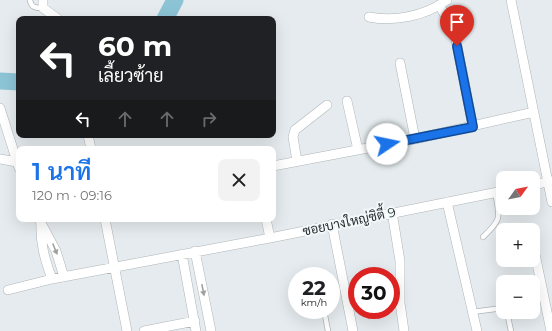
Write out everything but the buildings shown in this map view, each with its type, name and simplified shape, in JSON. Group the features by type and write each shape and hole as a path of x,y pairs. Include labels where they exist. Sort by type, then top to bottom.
{"street":[{"path":"511,0 550,181 552,202"},
{"path":"369,17 385,19 412,16 443,3 454,30 473,127"},
{"path":"43,4 55,16"},
{"path":"400,63 415,139"},
{"path":"347,101 358,150"},
{"path":"297,161 293,138 295,130 327,105"},
{"path":"0,108 16,159"},
{"path":"276,165 415,139 534,112"},
{"path":"0,160 16,164"},
{"path":"540,183 550,181"},
{"name":"ซอยบางใหญ่ซิตี้ 9","path":"8,290 52,279 270,238 332,224 496,193"},
{"path":"447,202 477,331"},
{"path":"392,212 402,276 400,303 404,331"},
{"path":"40,222 43,253 52,279"},
{"path":"41,222 56,251 64,277"},
{"path":"106,222 127,331"},
{"path":"267,222 270,238"},
{"path":"332,224 353,331"},
{"path":"195,251 211,331"},
{"path":"182,254 196,331"},
{"path":"538,267 551,331"},
{"path":"144,331 195,321"}],"lane":[{"path":"30,0 32,6 35,8 43,4"},
{"path":"483,237 498,221 499,215"},
{"path":"472,312 496,309"},
{"path":"326,319 328,331"},
{"path":"508,319 511,331"}],"waterway":[{"path":"167,16 175,0"},
{"path":"0,81 16,82"}],"route":[{"path":"387,144 473,127 457,46"}]}
